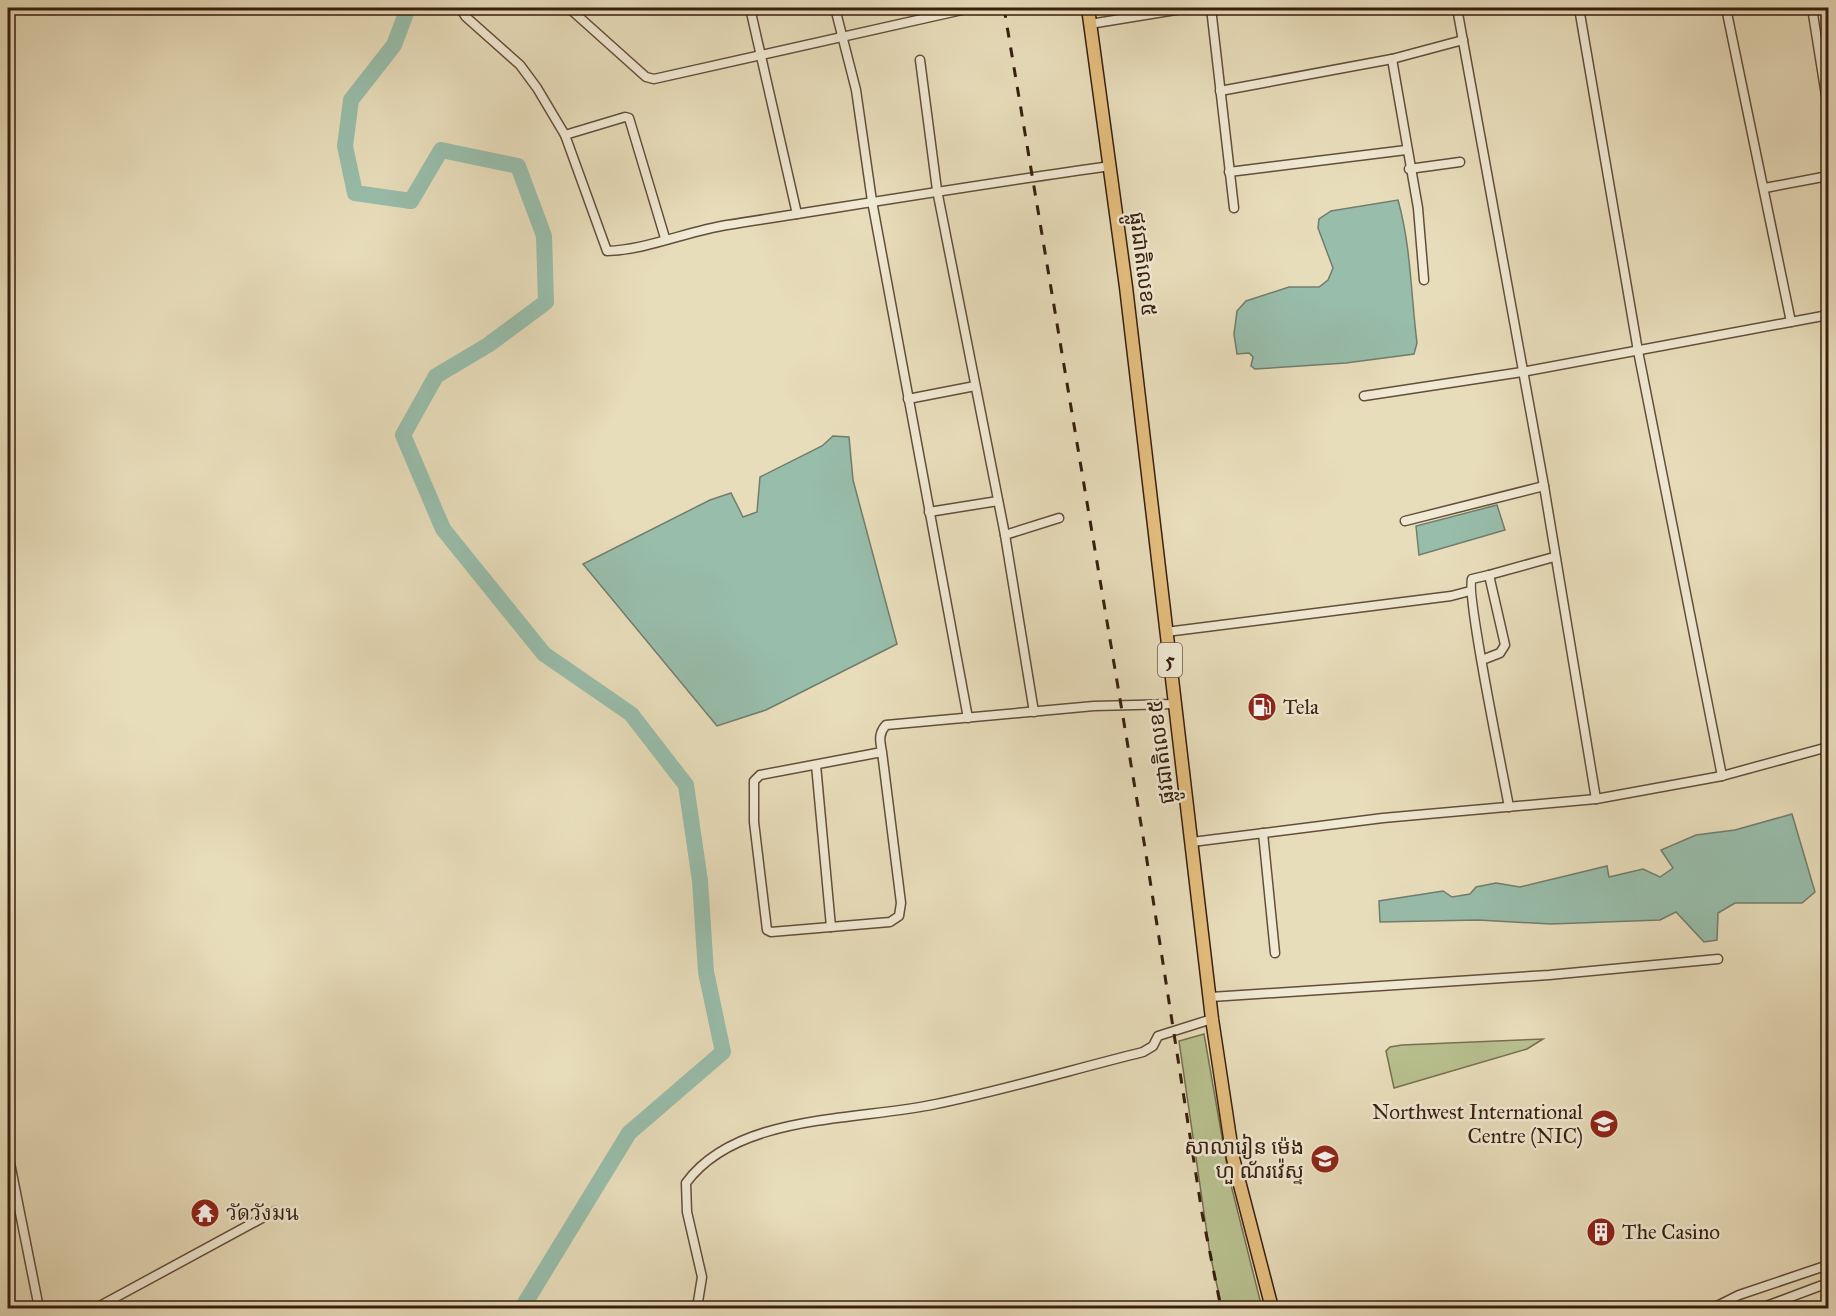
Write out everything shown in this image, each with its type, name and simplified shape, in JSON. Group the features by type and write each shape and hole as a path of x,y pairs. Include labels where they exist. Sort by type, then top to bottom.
{"highway":[{"name":"ផ្លូវជាតិលេខ៥","path":"1088,8 1110,166 1212,1019 1233,1158 1272,1308"}],"street":[{"path":"460,8 466,17 520,65 565,135 607,251 630,248 665,238 937,190 1110,166"},
{"path":"569,8 646,77 654,79 971,8"},
{"path":"750,8 797,214"},
{"path":"835,8 856,90 872,201 968,718"},
{"path":"1090,24 1188,8"},
{"path":"1210,8 1234,208"},
{"path":"1457,8 1544,486 1596,799"},
{"path":"1579,8 1638,351 1722,776"},
{"path":"1726,8 1791,322"},
{"path":"1812,8 1828,108"},
{"path":"1220,91 1392,59 1463,40"},
{"path":"1392,59 1409,170 1418,207 1424,280"},
{"path":"920,60 937,190 1005,535 1034,712"},
{"path":"565,135 625,117 629,118 665,238"},
{"path":"1229,172 1406,150"},
{"path":"1409,170 1460,162"},
{"path":"1764,188 1828,176"},
{"path":"1364,396 1522,372 1828,315"},
{"path":"909,399 975,387"},
{"path":"1405,520 1544,486"},
{"path":"929,512 998,501"},
{"path":"1005,535 1059,518"},
{"path":"1509,807 1470,591 1472,579 1554,557"},
{"path":"1482,660 1500,652 1505,645 1489,574"},
{"path":"1166,632 1451,596 1470,591"},
{"path":"882,752 760,775 754,781 754,822 767,930 775,933 890,922 901,910 895,843 882,752 881,731 886,725 919,720 968,718 1094,706 1175,704"},
{"path":"1192,842 1383,818 1596,799 1722,776 1828,747"},
{"path":"816,765 831,927"},
{"path":"1263,833 1275,953"},
{"path":"1211,997 1549,975 1718,959"},
{"path":"697,1308 702,1277 687,1212 686,1183 704,1162 732,1145 763,1133 801,1124 937,1104 1143,1053 1153,1046 1158,1036 1212,1019"},
{"path":"8,1153 39,1308"},
{"path":"96,1308 275,1211"},
{"path":"1713,1308 1739,1295 1828,1265"},
{"path":"1761,1308 1828,1283"}],"shaded area":[{"path":"1398,200 1406,235 1410,271 1417,343 1414,354 1346,363 1255,369 1251,366 1253,357 1249,353 1237,354 1234,334 1237,311 1246,301 1289,287 1319,287 1328,280 1333,268 1318,228 1319,219 1331,211"},
{"path":"833,436 849,437 853,480 897,644 766,710 717,726 583,564 710,500 731,493 743,517 757,512 760,477 822,446"},
{"path":"1497,505 1505,530 1419,555 1416,526"},
{"path":"1792,814 1815,892 1802,903 1735,903 1718,913 1717,940 1704,942 1676,912 1660,920 1551,924 1478,920 1380,922 1379,901 1443,891 1452,897 1470,894 1476,887 1496,883 1520,887 1607,866 1609,877 1643,869 1660,877 1673,868 1661,850 1696,835 1735,830"},
{"path":"1204,1034 1229,1177 1262,1308 1222,1308 1210,1254 1179,1041"},
{"path":"1543,1039 1527,1049 1394,1088 1386,1051 1390,1047 1402,1045"}],"waterway":[{"path":"408,8 394,45 351,100 345,146 355,193 411,201 441,150 518,166 544,236 546,302 488,345 436,376 403,435 443,529 544,654 631,714 686,785 700,881 706,972 723,1052 629,1133 522,1308"}],"railway":[{"path":"1004,8 1145,848 1202,1213 1221,1308"}],"place":[{"name":"Tela","path":"1262,707"},
{"name":"Northwest International Centre (NIC)","path":"1604,1124"},
{"name":"សាលារៀន ម៉េង ហួ ណ័រវ៉េស្ទ","path":"1325,1159"},
{"name":"วัดวังมน","path":"205,1213"},
{"name":"The Casino","path":"1601,1232"}]}
